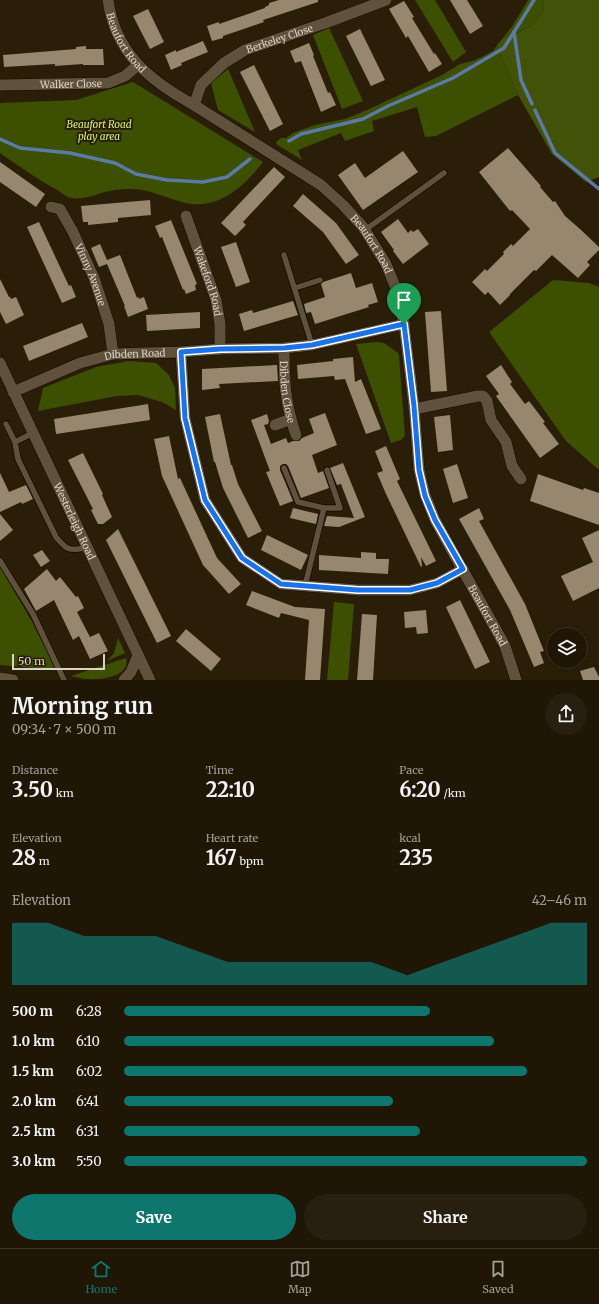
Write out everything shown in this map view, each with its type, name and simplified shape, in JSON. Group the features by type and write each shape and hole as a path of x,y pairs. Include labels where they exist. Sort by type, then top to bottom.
{"street":[{"name":"Beaufort Road","path":"108,0 114,27 124,48 153,80 321,186 343,205 365,230 386,264 397,291 404,324 414,409 419,470 425,496 435,520 505,646 516,680"},
{"name":"Berkeley Close","path":"194,105 201,85 224,63 245,50 328,22 386,0"},
{"name":"Walker Close","path":"0,85 108,83 124,76 138,65"},
{"name":"Vinny Avenue","path":"51,207 60,208 73,232 94,278 109,324 113,354"},
{"name":"Wakeford Road","path":"186,216 216,300 220,324 220,349"},
{"name":"Dibden Road","path":"13,392 80,363 113,354 220,349 284,348 312,345 404,324"},
{"name":"Dibden Close","path":"284,348 286,397 296,435"},
{"path":"181,352 185,418 205,500 242,558 281,584 358,590 410,590 437,583 463,569"},
{"name":"Westerleigh Road","path":"0,363 150,680"},
{"path":"414,409 483,396 487,401 491,420 506,442 512,466 521,479"},
{"path":"275,425 291,419"},
{"path":"124,680 131,672 138,655"},
{"path":"0,678 13,680"}],"lane":[{"path":"365,230 444,173"},
{"path":"284,255 312,345"},
{"path":"295,288 320,280"},
{"path":"6,424 15,442 18,459 56,538 63,546 71,550 88,548"},
{"path":"15,442 33,433"},
{"path":"284,468 298,502 324,508 340,508 327,470"},
{"path":"305,586 324,508"},
{"path":"0,561 32,614 64,680"}],"green space":[{"path":"415,0 435,0 466,52 453,62"},
{"path":"528,0 544,0 543,12 531,27 503,38 513,25"},
{"path":"544,0 599,0 599,177 586,182 552,154 518,95 497,45 503,38 531,27 543,12"},
{"path":"329,28 363,101 342,109 313,35"},
{"path":"497,45 518,95 436,136 425,137 417,107 372,121 374,131 345,141 341,133 298,150 302,160 276,144 281,138 286,138 293,133 315,125 345,119 367,110 442,75 460,64 482,57 493,51"},
{"path":"228,69 255,132 218,110 211,83"},
{"name":"Beaufort Road play area","path":"133,82 263,162 247,180 228,195 218,200 194,204 137,189 108,191 85,198 70,198 36,178 0,153 0,103 76,100"},
{"path":"553,280 589,283 599,287 599,470 566,441 489,332"},
{"path":"377,342 384,343 398,353 399,356 405,436 401,440 391,443 356,344"},
{"path":"129,361 156,363 169,375 175,388 176,410 162,402 138,395 117,396 38,411 43,388 96,367"},
{"path":"0,567 31,620 57,670 0,665"},
{"path":"334,602 354,604 348,680 327,680"},
{"path":"118,638 125,653 107,661 114,653"},
{"path":"126,658 124,669 120,673 108,678 84,679 71,676"}],"building":[{"path":"279,0 318,0 318,2 263,20 264,22 212,41 207,26 219,22 219,24 265,8 269,5 269,3"},
{"path":"450,0 467,0 483,26 470,34"},
{"path":"404,1 414,17 412,18 434,54 435,53 442,64 429,72 408,36 406,38 389,9"},
{"path":"148,9 164,42 150,49 133,16"},
{"path":"360,29 385,80 371,86 346,36"},
{"path":"203,41 208,52 181,63 182,65 171,70 165,55"},
{"path":"309,43 328,93 330,92 336,105 321,112 301,61 295,63 290,51"},
{"path":"86,46 86,49 103,49 104,65 83,64 55,66 55,64 4,67 3,55 76,49 76,47"},
{"path":"254,65 283,124 270,131 240,72"},
{"path":"508,148 553,202 555,201 565,216 599,247 599,250 587,262 590,265 578,278 552,255 536,271 534,270 500,305 488,292 485,295 472,282 485,269 487,271 504,254 503,252 511,244 513,246 530,229 512,210 510,211 479,172"},
{"path":"403,151 418,172 363,210 338,175 355,163 365,178"},
{"path":"0,162 45,194 36,207 0,182"},
{"path":"274,167 285,177 243,222 246,225 235,236 221,223"},
{"path":"303,194 336,223 359,255 346,264 323,232 293,206"},
{"path":"150,200 151,215 118,218 118,222 88,225 88,222 83,222 81,206"},
{"path":"398,219 408,233 411,230 413,232 418,229 429,244 403,264 381,232"},
{"path":"171,220 197,284 195,285 196,290 186,294 184,289 183,290 162,237 160,238 155,226"},
{"path":"39,222 69,286 71,285 76,297 62,303 27,227"},
{"path":"236,242 250,282 236,287 221,247"},
{"path":"100,244 107,260 120,255 137,298 139,297 139,299 144,297 148,309 128,317 125,306 107,264 99,267 91,248"},
{"path":"351,273 356,288 372,283 378,302 368,305 369,307 315,324 311,312 306,313 304,304 325,297 321,284 323,282"},
{"path":"0,279 9,297 11,299 16,297 24,315 6,324 0,312"},
{"path":"293,301 298,315 244,331 239,314 252,310 253,313"},
{"path":"441,311 447,391 431,392 425,312"},
{"path":"200,312 200,328 147,331 146,315"},
{"path":"82,323 88,337 29,361 23,346"},
{"path":"353,357 355,382 361,379 381,429 366,434 345,379 335,380 334,376 298,379 297,365"},
{"path":"277,365 278,381 219,384 220,388 202,390 202,369"},
{"path":"501,365 512,382 510,384 525,404 529,401 559,444 540,458 496,396 499,394 486,376"},
{"path":"148,404 150,420 56,434 54,419"},
{"path":"325,413 337,445 312,455 318,473 323,471 329,488 301,498 288,466 283,464 280,466 280,470 293,501 280,506 266,472 270,471 251,420 267,414 269,421 268,424 264,425 271,444 286,438 288,443 299,441 302,438 314,433 309,419"},
{"path":"220,414 231,465 238,484 262,531 248,538 223,488 214,462 205,417"},
{"path":"450,415 453,450 438,452 434,417"},
{"path":"169,436 178,479 180,478 217,558 241,584 229,594 203,565 162,476 154,439"},
{"path":"386,446 400,479 397,481 436,561 426,566 421,557 421,567 377,473 383,471 375,451"},
{"path":"83,453 103,494 102,495 112,517 103,524 98,524 91,510 93,509 68,460"},
{"path":"343,463 365,517 339,527 324,526 327,516 354,518 341,484 337,485 330,468"},
{"path":"457,464 468,498 453,503 443,469"},
{"path":"0,473 9,492 26,485 33,499 22,504 21,502 0,512"},
{"path":"538,474 583,490 584,488 599,493 599,525 530,501"},
{"path":"293,508 318,514 316,524 290,518"},
{"path":"479,508 484,519 479,521 525,604 544,651 540,652 544,663 534,667 510,610 459,519"},
{"path":"0,514 13,530 0,541"},
{"path":"118,529 171,636 157,643 106,540"},
{"path":"599,530 599,588 573,601 561,576 593,562 582,538"},
{"path":"267,535 308,555 301,570 261,550"},
{"path":"42,550 50,561 41,567 33,555"},
{"path":"361,552 376,553 376,559 389,559 388,574 319,570 319,555 361,558"},
{"path":"47,569 56,581 60,577 76,597 78,596 84,608 77,612 90,637 99,633 108,651 90,659 79,636 73,640 54,600 36,611 24,589"},
{"path":"252,591 295,607 325,609 320,680 305,680 309,620 281,613 279,618 246,605"},
{"path":"460,600 490,662 475,669 446,607"},
{"path":"426,610 428,633 417,634 416,627 405,628 404,612"},
{"path":"362,614 377,615 373,680 357,680"},
{"path":"186,629 221,659 211,671 176,641"},
{"path":"594,667 599,680 583,680 580,671"}],"waterway":[{"path":"289,141 301,134 363,119 388,106 453,78 504,48 534,0"},
{"path":"514,32 521,80 532,104"},
{"path":"535,110 555,153 599,189"},
{"path":"0,139 20,148 70,153 115,163 136,174 167,180 203,182 227,177 250,159"}],"route":[{"path":"404,324 414,406 419,470 425,496 435,520 463,569 437,583 410,590 358,590 281,584 242,558 205,500 185,418 181,352 220,349 284,348 312,345 404,324"}]}
